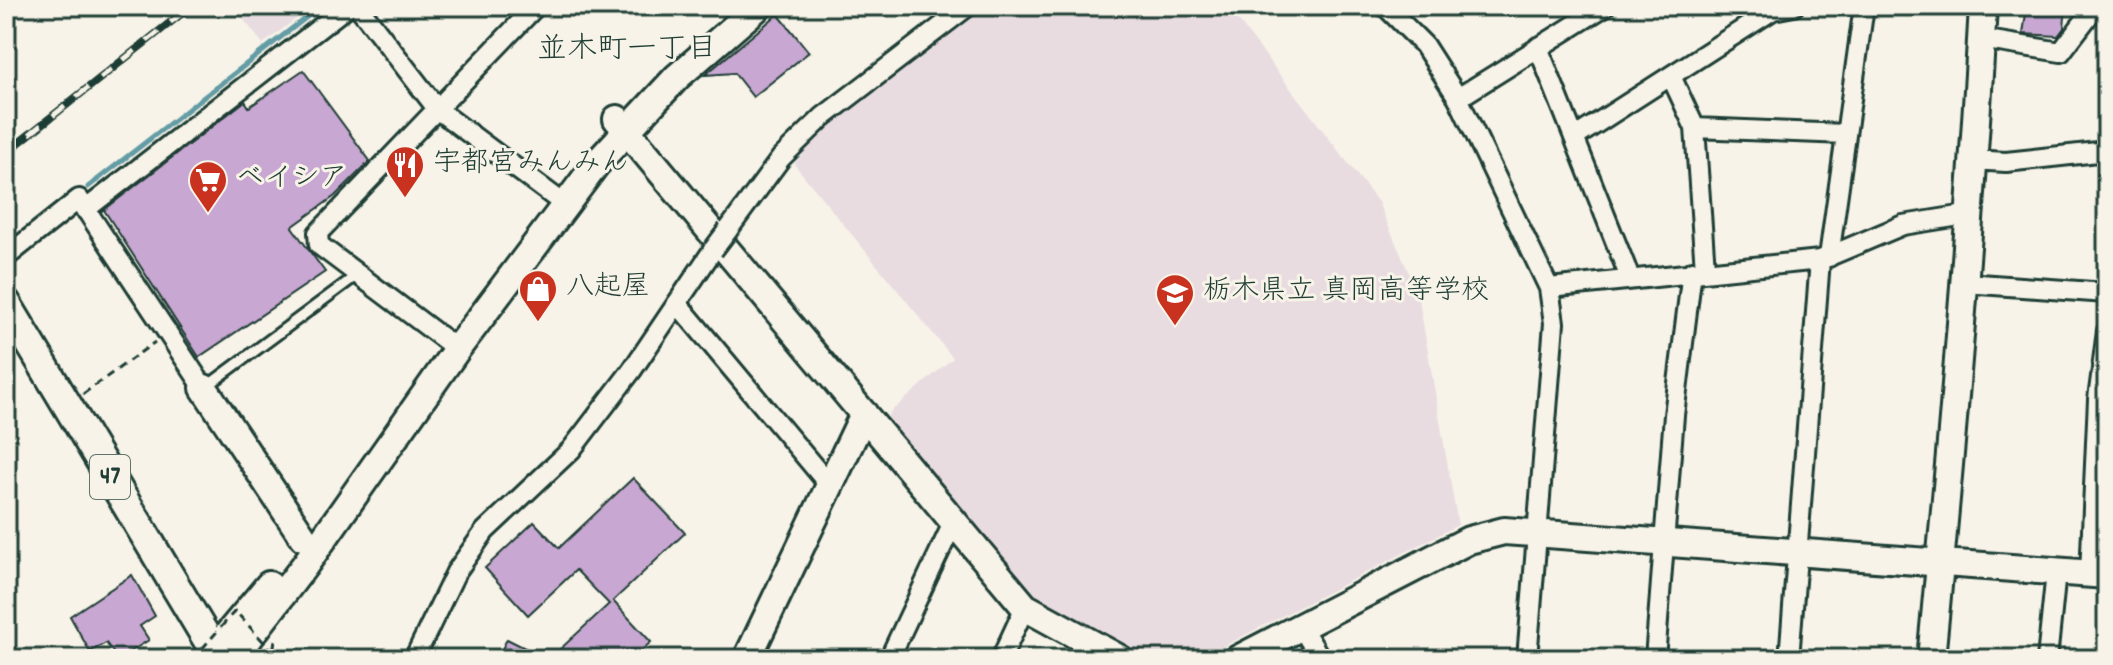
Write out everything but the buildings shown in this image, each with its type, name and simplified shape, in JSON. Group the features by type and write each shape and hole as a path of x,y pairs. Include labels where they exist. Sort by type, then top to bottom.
{"main road":[{"name":"47","path":"6,303 214,658"}],"street":[{"path":"85,210 348,6"},
{"path":"358,6 438,110 558,199"},
{"path":"450,344 319,245 318,233 536,6"},
{"path":"414,659 456,572 485,531 571,450 781,158 823,117 968,6"},
{"path":"1385,6 1424,45 1458,98 1549,288 1554,323 1527,659"},
{"path":"1458,98 1605,6"},
{"path":"1574,138 1773,10 1794,6"},
{"path":"1789,659 1824,258 1864,6"},
{"path":"1931,659 1957,342 1972,214 1971,160 1983,6"},
{"path":"1981,39 2061,52 2096,6"},
{"path":"214,658 558,199 620,124 677,77 743,8"},
{"path":"1538,47 1630,278"},
{"path":"1655,659 1674,415 1698,270 1695,128 1671,76"},
{"path":"620,124 1025,607 1120,659"},
{"path":"1695,128 1846,134"},
{"path":"1971,160 2006,162 2107,151"},
{"path":"6,257 79,199 303,537"},
{"path":"1549,288 1824,258 1903,225 1972,214"},
{"path":"1965,283 2107,293"},
{"path":"677,303 830,486"},
{"path":"1238,659 1469,540 1504,531 2099,575 2107,331"},
{"path":"214,658 305,565 450,344"},
{"path":"747,659 864,414"},
{"path":"889,659 954,521"},
{"path":"2047,659 2056,572"},
{"path":"1001,659 1025,607"},
{"path":"1300,625 1321,659"}],"lane":[{"path":"204,388 357,275"}],"path":[{"path":"67,405 169,331"},
{"path":"214,658 235,611 280,659"},
{"path":"264,659 273,652 276,632"}],"shaded area":[{"path":"233,6 313,6 263,44"},
{"name":"栃木県立 真岡高等学校","path":"985,6 1227,6 1378,202 1418,294 1458,525 1199,659 1155,659 1031,598 886,423 889,413 953,358 794,164 828,125"}],"waterway":[{"path":"88,187 321,6"}],"railway":[{"path":"6,153 191,6"}],"place":[{"name":"宇都宮みんみん","path":"405,199"},
{"name":"ベイシア","path":"208,214"},
{"name":"八起屋","path":"538,323"},
{"name":"栃木県立 真岡高等学校","path":"1175,327"}],"district":[{"name":"並木町一丁目","path":"627,51"}]}
